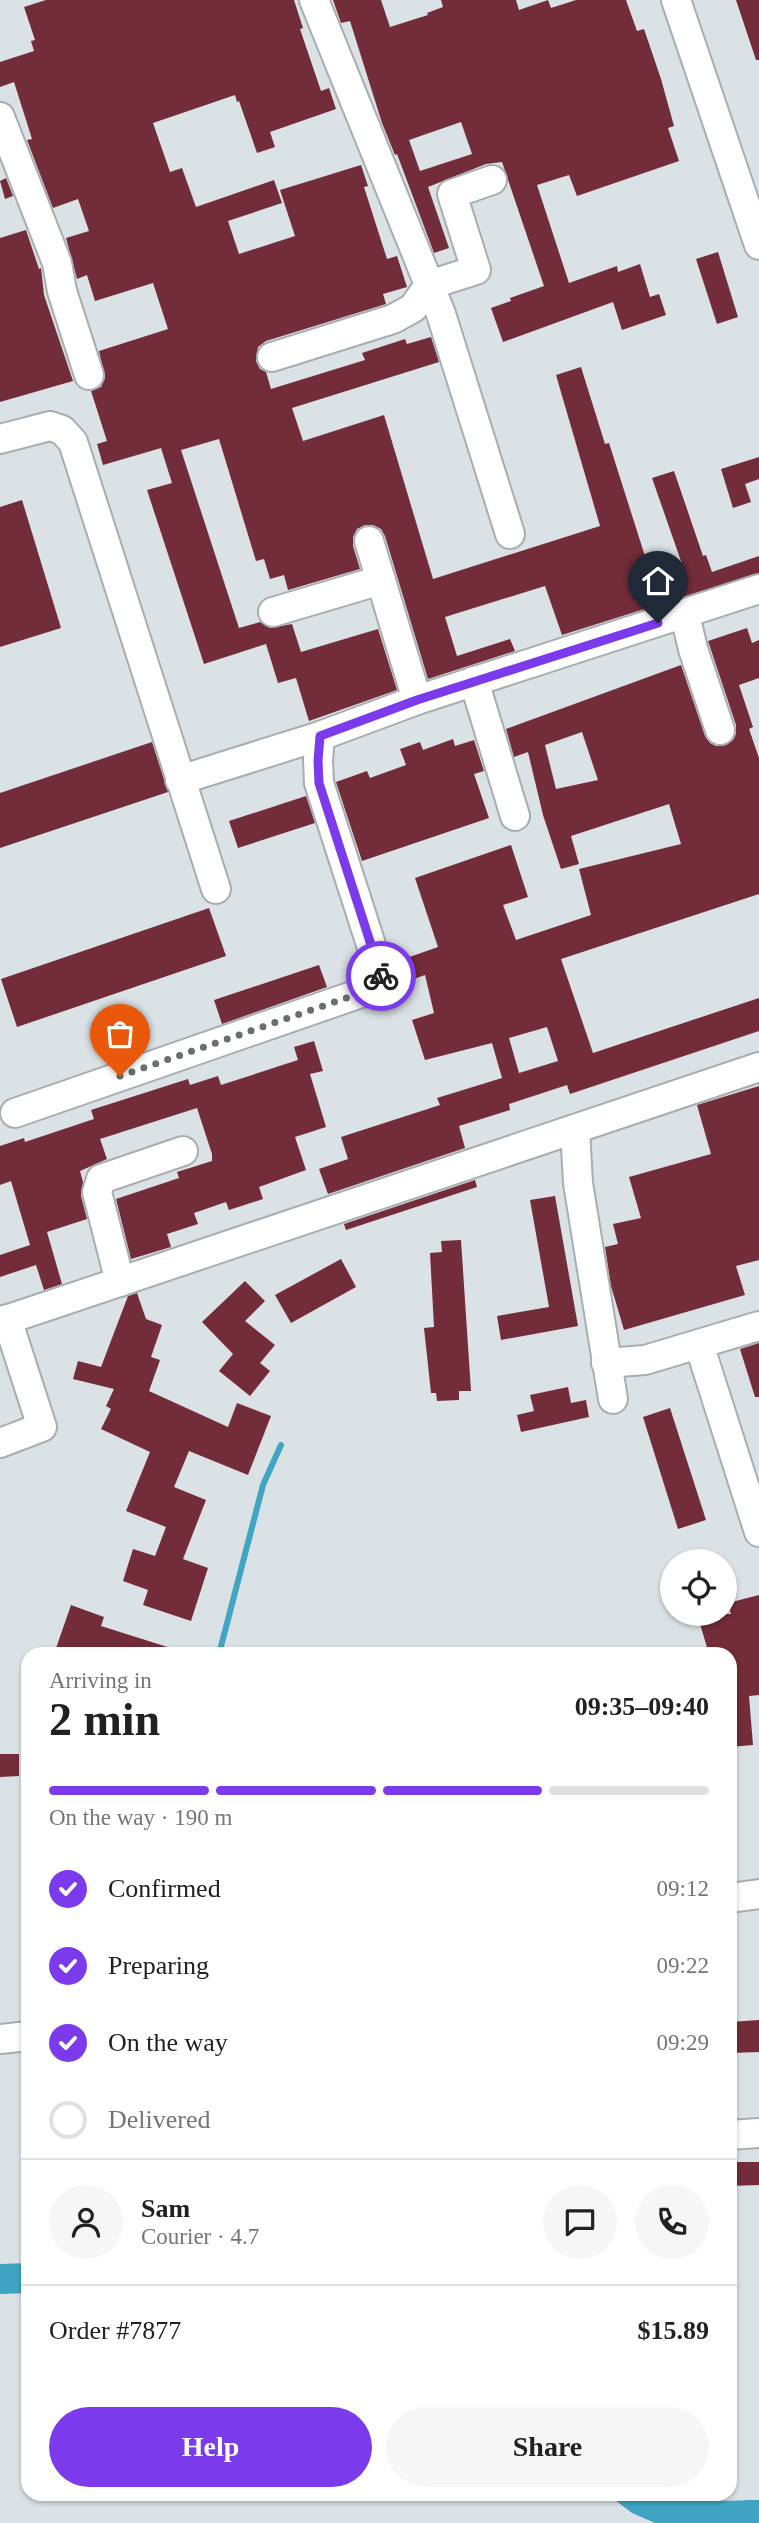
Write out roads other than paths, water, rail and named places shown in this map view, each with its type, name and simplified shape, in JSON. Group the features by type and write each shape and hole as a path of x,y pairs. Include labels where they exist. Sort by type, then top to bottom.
{"street":[{"path":"314,0 441,314 510,534"},
{"path":"676,0 750,191 759,245"},
{"path":"0,117 57,262 62,290 89,375"},
{"path":"272,358 394,319 413,308 429,285 476,270 452,194 492,180"},
{"path":"0,439 50,426 62,430 72,442 216,889"},
{"path":"369,541 417,700"},
{"path":"273,612 381,580"},
{"path":"180,780 759,589"},
{"path":"685,615 693,649 720,730"},
{"path":"474,681 515,817"},
{"path":"15,1113 384,985 319,783 320,736"},
{"path":"0,1443 42,1427 4,1321 759,1067"},
{"path":"575,1129 578,1183 613,1399"},
{"path":"120,1282 97,1192 101,1179 183,1150"},
{"path":"606,1363 645,1360 759,1326"},
{"path":"699,1344 759,1532"},
{"path":"737,1897 759,1894"},
{"path":"0,2039 21,2037"},
{"path":"737,2135 759,2133"}],"water":[{"path":"21,2263 21,2293 0,2294 0,2264"},
{"path":"759,2500 759,2523 655,2523 632,2513 616,2501"}],"waterway":[{"path":"221,1647 263,1485 281,1445"}]}
